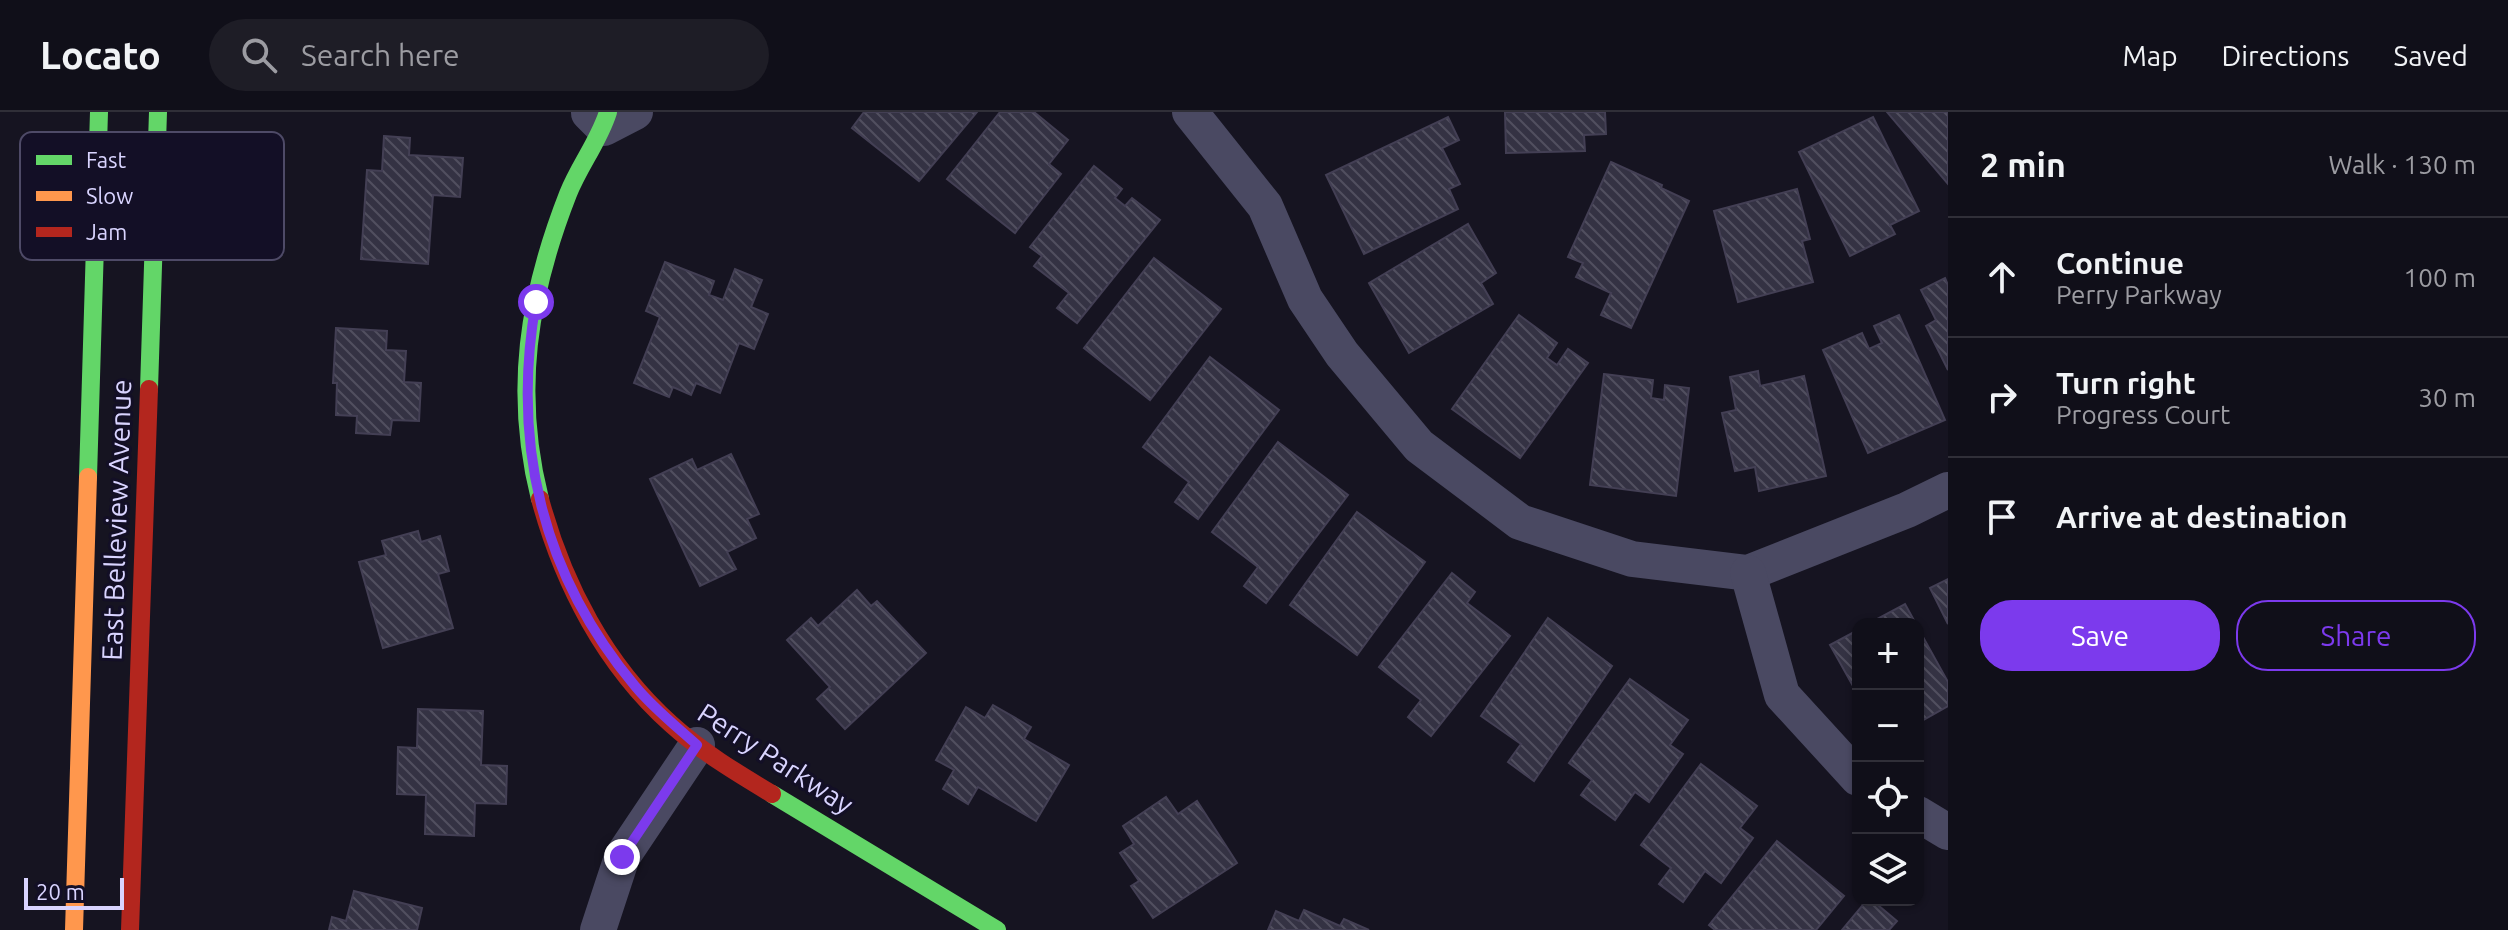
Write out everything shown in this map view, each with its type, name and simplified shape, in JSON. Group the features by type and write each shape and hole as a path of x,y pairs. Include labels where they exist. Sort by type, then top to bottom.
{"main road":[{"name":"East Belleview Avenue","path":"98,132 99,112"},
{"name":"East Belleview Avenue","path":"157,132 158,112"},
{"name":"Perry Parkway","path":"609,116 579,168 564,202 536,302 527,349 529,451 538,497 567,579 597,634 650,702 697,745 997,930"},
{"name":"East Belleview Avenue","path":"74,930 94,260"},
{"name":"East Belleview Avenue","path":"130,930 153,260"}],"street":[{"path":"1190,112 1265,206 1305,299 1342,354 1419,446 1520,522 1632,559 1748,573 1907,510 1948,490"},
{"path":"1748,573 1782,695 1852,771"},
{"path":"598,930 622,857 697,745"},
{"path":"1924,818 1948,832"}],"building":[{"path":"864,112 977,112 919,181 852,128"},
{"path":"1000,112 1034,112 1068,140 1049,164 1061,174 1015,233 947,179"},
{"path":"1505,112 1605,112 1606,134 1584,135 1585,151 1506,153"},
{"path":"1887,112 1948,112 1948,184"},
{"path":"1448,117 1459,140 1442,148 1460,184 1449,189 1458,209 1364,254 1326,175"},
{"path":"1873,117 1919,211 1890,225 1895,234 1850,256 1799,152"},
{"path":"384,136 410,138 409,155 463,158 460,197 433,195 428,264 361,259 367,170 382,171"},
{"path":"1611,162 1689,201 1631,328 1601,315 1611,293 1576,277 1583,263 1568,257"},
{"path":"1094,166 1122,189 1115,198 1125,206 1132,198 1160,220 1077,323 1057,308 1069,293 1034,266 1042,256 1030,247"},
{"path":"1797,189 1810,239 1802,241 1813,282 1738,302 1714,211"},
{"path":"1468,224 1496,273 1481,283 1493,304 1409,353 1369,283"},
{"path":"1154,258 1221,309 1150,400 1084,348"},
{"path":"665,262 714,281 709,295 723,300 735,269 762,280 751,307 768,314 754,349 739,343 720,393 696,383 691,395 673,387 669,397 634,383 660,317 646,311"},
{"path":"1945,278 1948,285 1948,370 1926,326 1936,320 1921,290"},
{"path":"1519,315 1557,343 1547,358 1557,365 1568,349 1588,363 1520,458 1452,409"},
{"path":"1899,315 1945,420 1868,453 1823,350 1862,333 1869,349 1882,343 1874,326"},
{"path":"336,328 387,331 386,350 406,351 404,382 421,383 419,421 392,420 390,435 356,433 357,416 336,415 337,383 333,383"},
{"path":"1210,357 1279,410 1198,519 1175,502 1189,482 1143,447"},
{"path":"1758,371 1760,386 1804,376 1826,476 1759,491 1755,467 1735,471 1722,413 1736,410 1730,377"},
{"path":"1604,374 1653,380 1651,398 1664,400 1665,385 1689,388 1676,496 1590,485"},
{"path":"1278,442 1348,495 1266,603 1244,586 1258,567 1212,532"},
{"path":"731,454 759,514 747,519 756,538 727,552 736,569 700,586 650,479 692,459 697,470"},
{"path":"1357,512 1425,562 1357,655 1290,605"},
{"path":"418,531 421,542 440,536 449,571 438,574 453,628 383,648 359,562 386,555 382,541"},
{"path":"1452,573 1475,592 1467,603 1510,636 1431,736 1408,717 1421,700 1379,667"},
{"path":"1948,579 1948,624 1930,588"},
{"path":"857,590 871,606 877,601 926,653 845,729 817,699 830,687 787,640 811,618 818,626"},
{"path":"1905,604 1913,618 1879,618"},
{"path":"1548,618 1612,666 1534,781 1508,762 1521,744 1481,716"},
{"path":"1852,633 1852,684 1830,645"},
{"path":"1924,639 1948,682 1948,706 1924,720"},
{"path":"1630,679 1688,720 1670,745 1683,754 1649,802 1635,792 1615,820 1581,795 1592,780 1569,763"},
{"path":"993,705 1031,727 1024,739 1069,765 1036,821 978,787 968,804 943,789 954,770 936,760 966,707 985,718"},
{"path":"418,709 483,711 481,765 507,766 506,804 475,803 474,836 425,834 426,795 397,794 398,747 417,748"},
{"path":"1701,764 1757,806 1740,828 1753,838 1721,883 1705,871 1683,902 1659,884 1671,868 1641,845"},
{"path":"1166,797 1178,814 1197,801 1237,863 1153,918 1131,886 1139,881 1120,853 1134,844 1123,826"},
{"path":"1777,841 1844,896 1816,930 1715,930 1709,925"},
{"path":"354,891 422,908 417,930 329,930 332,917 346,921"},
{"path":"1862,906 1879,906 1897,921 1889,930 1842,930"},
{"path":"1304,910 1340,926 1344,919 1369,930 1268,930 1276,911 1299,921"}],"traffic: fast":[{"path":"98,132 99,112"},
{"path":"157,132 158,112"},
{"path":"540,499 527,421 526,382 534,307 554,232 568,194 608,112"},
{"path":"88,477 95,260"},
{"path":"149,389 153,260"},
{"path":"772,794 997,930"}],"traffic: slow":[{"path":"74,930 88,477"}],"traffic: jam":[{"path":"130,930 149,389"},
{"path":"540,499 574,592 589,621 626,676 647,701 683,734 720,762 772,794"}],"route":[{"path":"536,302 527,349 529,451 538,497 552,541 567,579 597,634 650,702 697,745 622,857"}]}
